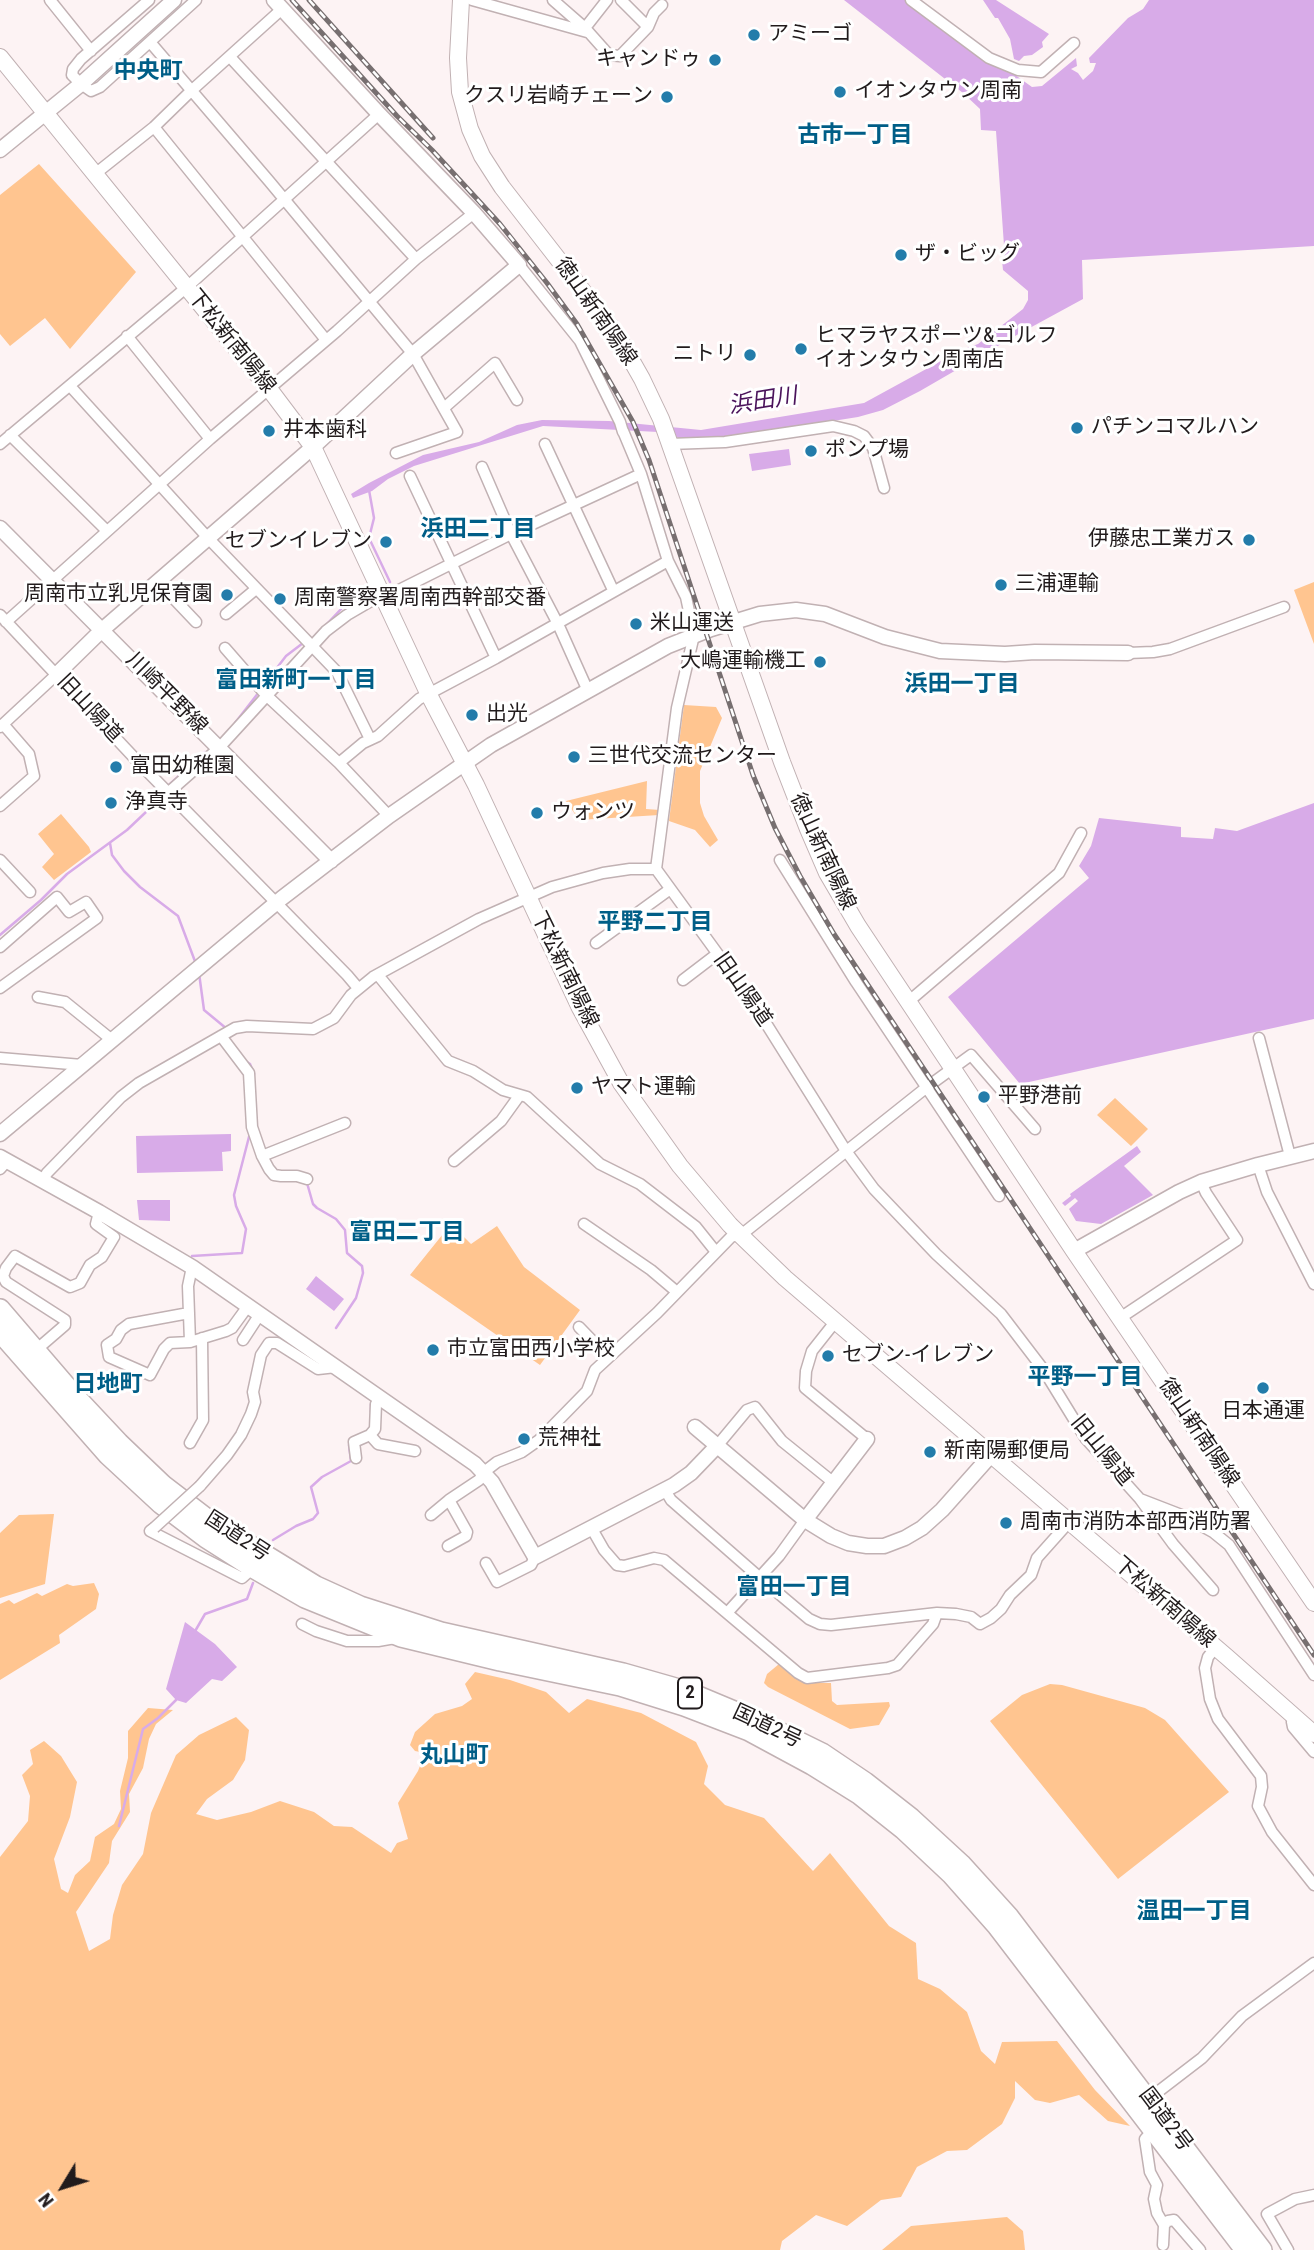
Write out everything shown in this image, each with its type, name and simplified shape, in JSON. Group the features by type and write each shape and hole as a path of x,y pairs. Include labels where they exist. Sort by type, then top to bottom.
{"highway":[{"name":"国道2号","path":"0,1309 118,1443 163,1485 210,1521 316,1586 360,1606 431,1629 623,1673 686,1691 754,1719 822,1753 911,1818 961,1864 1009,1917 1143,2104 1153,2130 1245,2250"},
{"name":"国道2号","path":"0,1332 108,1455 161,1504 206,1538 305,1598 401,1637 620,1686 684,1706 749,1731 822,1771 860,1796 903,1829 951,1874 997,1926 1262,2250"}],"main road":[{"name":"徳山新南陽線","path":"461,0 458,58 460,92 470,129 482,156 502,187 617,335 642,379 667,436 782,762 817,851 858,926 908,1002 1314,1603"},
{"name":"下松新南陽線","path":"0,57 270,390 313,447 580,1008 621,1083 680,1166 739,1234 835,1322 1070,1521 1314,1734"}],"street":[{"path":"50,0 91,51"},
{"path":"149,0 73,69 72,75 81,84 91,91 100,87 196,0"},
{"path":"0,150 81,84 174,0"},
{"path":"472,0 587,31"},
{"path":"587,31 607,0"},
{"path":"621,0 648,27"},
{"path":"911,0 989,58 1018,71 1041,72 1074,43"},
{"path":"560,2 609,55 620,56 648,27 654,13 662,5"},
{"path":"43,1180 121,1097 139,1083 235,1028 247,1026 313,1029 334,1018 358,988 479,919 552,887 603,873 656,869 677,708 694,635 686,597 668,561 641,474 580,341 474,213 278,4 230,57 155,127 95,174"},
{"path":"149,42 413,354 457,432 397,453"},
{"path":"230,57 416,260"},
{"path":"0,444 187,287 379,114"},
{"path":"155,127 326,341"},
{"path":"3,619 52,580 370,300 474,213"},
{"path":"0,806 33,776 29,754 1,725 102,631 313,447 413,354 519,265"},
{"path":"127,336 211,439"},
{"path":"443,408 495,363 517,400"},
{"path":"70,386 209,539 337,672 370,739"},
{"path":"667,436 725,442 833,426 864,436 873,448 884,488"},
{"path":"10,435 106,530"},
{"path":"545,444 613,590"},
{"path":"482,467 511,534 558,624 588,691"},
{"path":"169,792 219,748 309,644 347,615 371,601 641,474"},
{"path":"410,476 496,659"},
{"name":"川崎平野線","path":"0,528 331,861"},
{"path":"339,763 378,736 419,699 496,659 668,561"},
{"path":"158,582 196,622"},
{"path":"226,614 256,589"},
{"path":"0,1134 277,903 389,816 491,746 668,646 694,635 760,614 796,610 825,614 885,637 940,651 1005,654 1128,653 1170,649 1284,607"},
{"name":"旧山陽道","path":"3,619 358,988"},
{"path":"225,648 257,685 339,763 389,816"},
{"path":"908,1002 1059,873 1081,833"},
{"path":"0,860 30,892"},
{"path":"780,860 856,982 999,1196"},
{"name":"旧山陽道","path":"656,869 765,1021 846,1151 874,1189 906,1224 1001,1314 1043,1369 1086,1439 1140,1499 1184,1517 1213,1532 1229,1545 1314,1675"},
{"path":"596,943 669,890"},
{"path":"0,947 57,897 69,912 86,902 97,918 0,988"},
{"path":"683,980 717,954"},
{"path":"378,975 448,1061 473,1071 503,1090 527,1097 600,1164 640,1184 696,1227 716,1252"},
{"path":"38,997 65,1002 112,1040"},
{"path":"220,1036 248,1073 252,1126 269,1169 281,1176 307,1179"},
{"path":"1259,1038 1290,1156"},
{"path":"432,1515 479,1480 496,1462 522,1452 539,1440 587,1391 594,1370 731,1237 746,1231 971,1055 1035,1129"},
{"path":"0,1058 82,1065"},
{"path":"454,1161 501,1121 519,1096"},
{"path":"262,1156 345,1123"},
{"path":"1074,1251 1145,1210 1202,1182 1314,1151"},
{"path":"2,1163 43,1180 192,1267 484,1472 535,1557"},
{"path":"1258,1165 1267,1192 1314,1283"},
{"path":"1120,1318 1237,1240 1202,1182"},
{"path":"36,1350 65,1325 65,1320 6,1282 3,1276 6,1268 15,1256 70,1287 80,1283 90,1265 103,1257 114,1237 96,1224 99,1212"},
{"path":"584,1224 651,1270 677,1292"},
{"path":"190,1342 188,1286 192,1267"},
{"path":"189,1312 129,1324 107,1345 109,1357 150,1375 170,1343 190,1342 232,1328 254,1310"},
{"path":"243,1340 254,1310"},
{"path":"727,1613 779,1556 867,1439 805,1388 806,1371 812,1352 835,1322"},
{"path":"579,1327 608,1357"},
{"path":"190,1443 203,1420 202,1338"},
{"path":"253,1568 242,1578 150,1531 200,1486 227,1455 246,1425 256,1402 253,1392 261,1354 269,1343 277,1343 318,1369 335,1367"},
{"path":"356,1458 354,1442 370,1435 375,1429 376,1404 380,1399"},
{"path":"486,1563 497,1582 531,1564 535,1557 665,1490 691,1473 747,1410 755,1407 782,1441 834,1483"},
{"path":"695,1427 805,1520 831,1536 848,1543 867,1546 884,1546 922,1528 942,1510 991,1455"},
{"path":"370,1435 378,1444 415,1451"},
{"path":"665,1490 671,1500 759,1577 820,1625 937,1614 971,1617 980,1624 991,1618 1031,1574 1037,1558 1070,1521"},
{"path":"1140,1499 1173,1544 1213,1590"},
{"path":"447,1546 466,1536 467,1532 449,1500"},
{"path":"592,1529 604,1550 617,1565 624,1566 654,1558 664,1560 807,1678 897,1665 933,1624 937,1614"},
{"path":"302,1624 347,1641 378,1641 401,1637"},
{"path":"1215,1648 1208,1657 1205,1668 1210,1699 1218,1719 1261,1776 1258,1806 1272,1832 1314,1885"},
{"path":"1295,1716 1293,1727 1314,1752"},
{"path":"1143,2104 1202,2058 1242,2016 1314,1963"},
{"path":"1153,2130 1145,2139 1150,2172 1157,2185 1154,2199 1157,2213 1164,2225 1163,2245"},
{"path":"1288,2250 1267,2214 1295,2199 1314,2195"},
{"path":"1164,2225 1174,2220 1200,2250"}],"shaded area":[{"path":"844,0 910,0 1032,87 1042,86 1076,58 1077,66 1071,69 1083,80 1093,71 1096,63 1090,63 1089,58 1128,18 1143,9 1149,0 1314,0 1314,246 1082,260 1083,299 920,391 883,410 858,417 725,438 679,438 658,432 543,426 414,466 388,479 372,491 353,498 351,494 423,455 479,442 517,425 542,420 609,421 701,430 864,403 961,350 978,344 1023,309 1028,300 1028,291 1003,270 1002,260 1005,260 996,131 981,130 980,109"},
{"path":"983,0 996,0 1049,34 1042,42 1043,47 1019,61 1014,59 1010,39"},
{"path":"39,164 136,272 70,349 45,318 10,346 0,334 0,195"},
{"path":"789,449 791,465 752,471 749,454"},
{"path":"1314,582 1314,644 1294,590"},
{"path":"684,705 716,707 722,718 700,771 700,803 718,840 710,847 695,830 669,821"},
{"path":"647,781 646,809 660,810 659,815 579,820 566,801"},
{"path":"1314,803 1314,1019 1020,1084 948,997 1089,878 1079,866 1091,846 1099,818 1181,827 1181,837 1213,839 1215,828 1237,831"},
{"path":"61,814 91,852 54,880 42,867 54,854 38,834"},
{"path":"1115,1098 1148,1129 1131,1146 1097,1115"},
{"path":"231,1134 231,1151 222,1152 223,1171 137,1173 136,1136"},
{"path":"1137,1146 1141,1152 1124,1166 1153,1195 1101,1224 1076,1221 1069,1209 1078,1201 1075,1198 1065,1206 1062,1203 1070,1194"},
{"path":"137,1200 170,1200 170,1221 139,1220"},
{"path":"451,1224 471,1244 497,1226 524,1267 580,1310 540,1365 410,1275"},
{"path":"316,1276 344,1299 334,1311 306,1289"},
{"path":"54,1514 45,1584 0,1598 0,1533 19,1515"},
{"path":"94,1583 99,1594 96,1609 59,1635 60,1643 0,1680 0,1604 9,1600 14,1604 37,1593 42,1596 67,1584 73,1586"},
{"path":"185,1622 215,1644 237,1667 222,1681 212,1679 186,1703 176,1700 166,1689"},
{"path":"779,1664 805,1683 831,1683 832,1701 837,1705 889,1702 890,1706 879,1725 850,1729 768,1687 764,1683 767,1674"},
{"path":"475,1672 546,1692 569,1713 587,1699 641,1713 696,1742 708,1766 704,1784 725,1805 764,1818 813,1871 830,1853 889,1926 916,1943 918,1979 940,1989 967,2012 981,2051 995,2064 1002,2042 1057,2041 1095,2090 1130,2126 1108,2121 1079,2095 1050,2103 1035,2100 1015,2081 1015,2098 1002,2124 967,2150 947,2151 917,2167 901,2197 881,2200 847,2226 816,2215 782,2241 780,2250 0,2250 0,1857 28,1821 30,1796 22,1775 33,1764 30,1750 44,1741 61,1756 77,1782 70,1817 54,1859 61,1889 68,1893 75,1875 90,1861 95,1837 114,1824 121,1809 120,1791 128,1758 128,1731 148,1708 173,1710 156,1724 149,1739 143,1768 129,1794 130,1812 112,1841 109,1863 76,1912 89,1951 110,1939 113,1915 122,1885 143,1854 151,1813 176,1755 199,1735 236,1717 249,1730 245,1760 233,1780 207,1799 196,1814 217,1820 251,1812 280,1801 314,1812 334,1826 352,1827 391,1853 397,1843 408,1839 398,1803 418,1771 425,1753 415,1751 410,1745 415,1732 435,1714 462,1706 472,1699 465,1684"},
{"path":"1050,1684 1145,1708 1165,1720 1229,1792 1118,1879 990,1721 1022,1695"},
{"path":"1007,2217 1023,2231 1025,2250 882,2250 911,2226"}],"waterway":[{"path":"369,490 374,518 369,538 390,582"},
{"path":"325,626 342,608 368,594"},
{"path":"263,686 286,656 303,643"},
{"path":"235,723 259,692"},
{"path":"169,785 205,752"},
{"path":"0,935 67,874 127,830 163,793"},
{"path":"110,843 112,855 124,871 178,916 196,964"},
{"path":"199,973 204,1010 227,1029"},
{"path":"244,1060 250,1064 254,1074"},
{"path":"192,1256 242,1253 246,1229 234,1195 250,1133"},
{"path":"307,1183 313,1204 336,1219 345,1230 347,1253 362,1266 363,1273 356,1298 336,1328"},
{"path":"371,1404 371,1412"},
{"path":"273,1540 313,1519 318,1513 311,1487 322,1477 351,1461 349,1445"},
{"path":"194,1633 205,1614 247,1599 253,1583"},
{"path":"119,1826 143,1729 158,1718 177,1697"}],"railway":[{"path":"292,0 500,224 577,324 633,422 649,460 753,775 775,828 800,876 834,934 1314,1655"},
{"path":"309,0 433,138"}],"place":[{"name":"アミーゴ","path":"754,35"},
{"name":"キャンドゥ","path":"715,60"},
{"name":"イオンタウン周南","path":"840,92"},
{"name":"クスリ岩崎チェーン","path":"667,97"},
{"name":"ザ・ビッグ","path":"901,255"},
{"name":"ヒマラヤスポーツ&ゴルフ イオンタウン周南店","path":"801,349"},
{"name":"ニトリ","path":"750,355"},
{"name":"パチンコマルハン","path":"1077,428"},
{"name":"井本歯科","path":"269,431"},
{"name":"ポンプ場","path":"811,451"},
{"name":"伊藤忠工業ガス","path":"1249,540"},
{"name":"セブンイレブン","path":"386,542"},
{"name":"三浦運輸","path":"1001,585"},
{"name":"周南市立乳児保育園","path":"227,595"},
{"name":"周南警察署周南西幹部交番","path":"280,599"},
{"name":"米山運送","path":"636,624"},
{"name":"大嶋運輸機工","path":"820,662"},
{"name":"出光","path":"472,715"},
{"name":"三世代交流センター","path":"574,757"},
{"name":"富田幼稚園","path":"116,767"},
{"name":"浄真寺","path":"111,803"},
{"name":"ウォンツ","path":"537,813"},
{"name":"ヤマト運輸","path":"577,1088"},
{"name":"平野港前","path":"984,1097"},
{"name":"市立富田西小学校","path":"433,1350"},
{"name":"セブン-イレブン","path":"828,1356"},
{"name":"日本通運","path":"1263,1388"},
{"name":"荒神社","path":"524,1439"},
{"name":"新南陽郵便局","path":"930,1452"},
{"name":"周南市消防本部西消防署","path":"1006,1523"}],"district":[{"name":"中央町","path":"148,72"},
{"name":"古市一丁目","path":"855,136"},
{"name":"浜田二丁目","path":"478,530"},
{"name":"富田新町一丁目","path":"296,681"},
{"name":"浜田一丁目","path":"962,685"},
{"name":"平野二丁目","path":"655,923"},
{"name":"富田二丁目","path":"407,1233"},
{"name":"平野一丁目","path":"1085,1378"},
{"name":"日地町","path":"108,1385"},
{"name":"富田一丁目","path":"794,1588"},
{"name":"丸山町","path":"454,1756"},
{"name":"温田一丁目","path":"1194,1912"}],"water label":[{"name":"浜田川","path":"763,402"}]}
